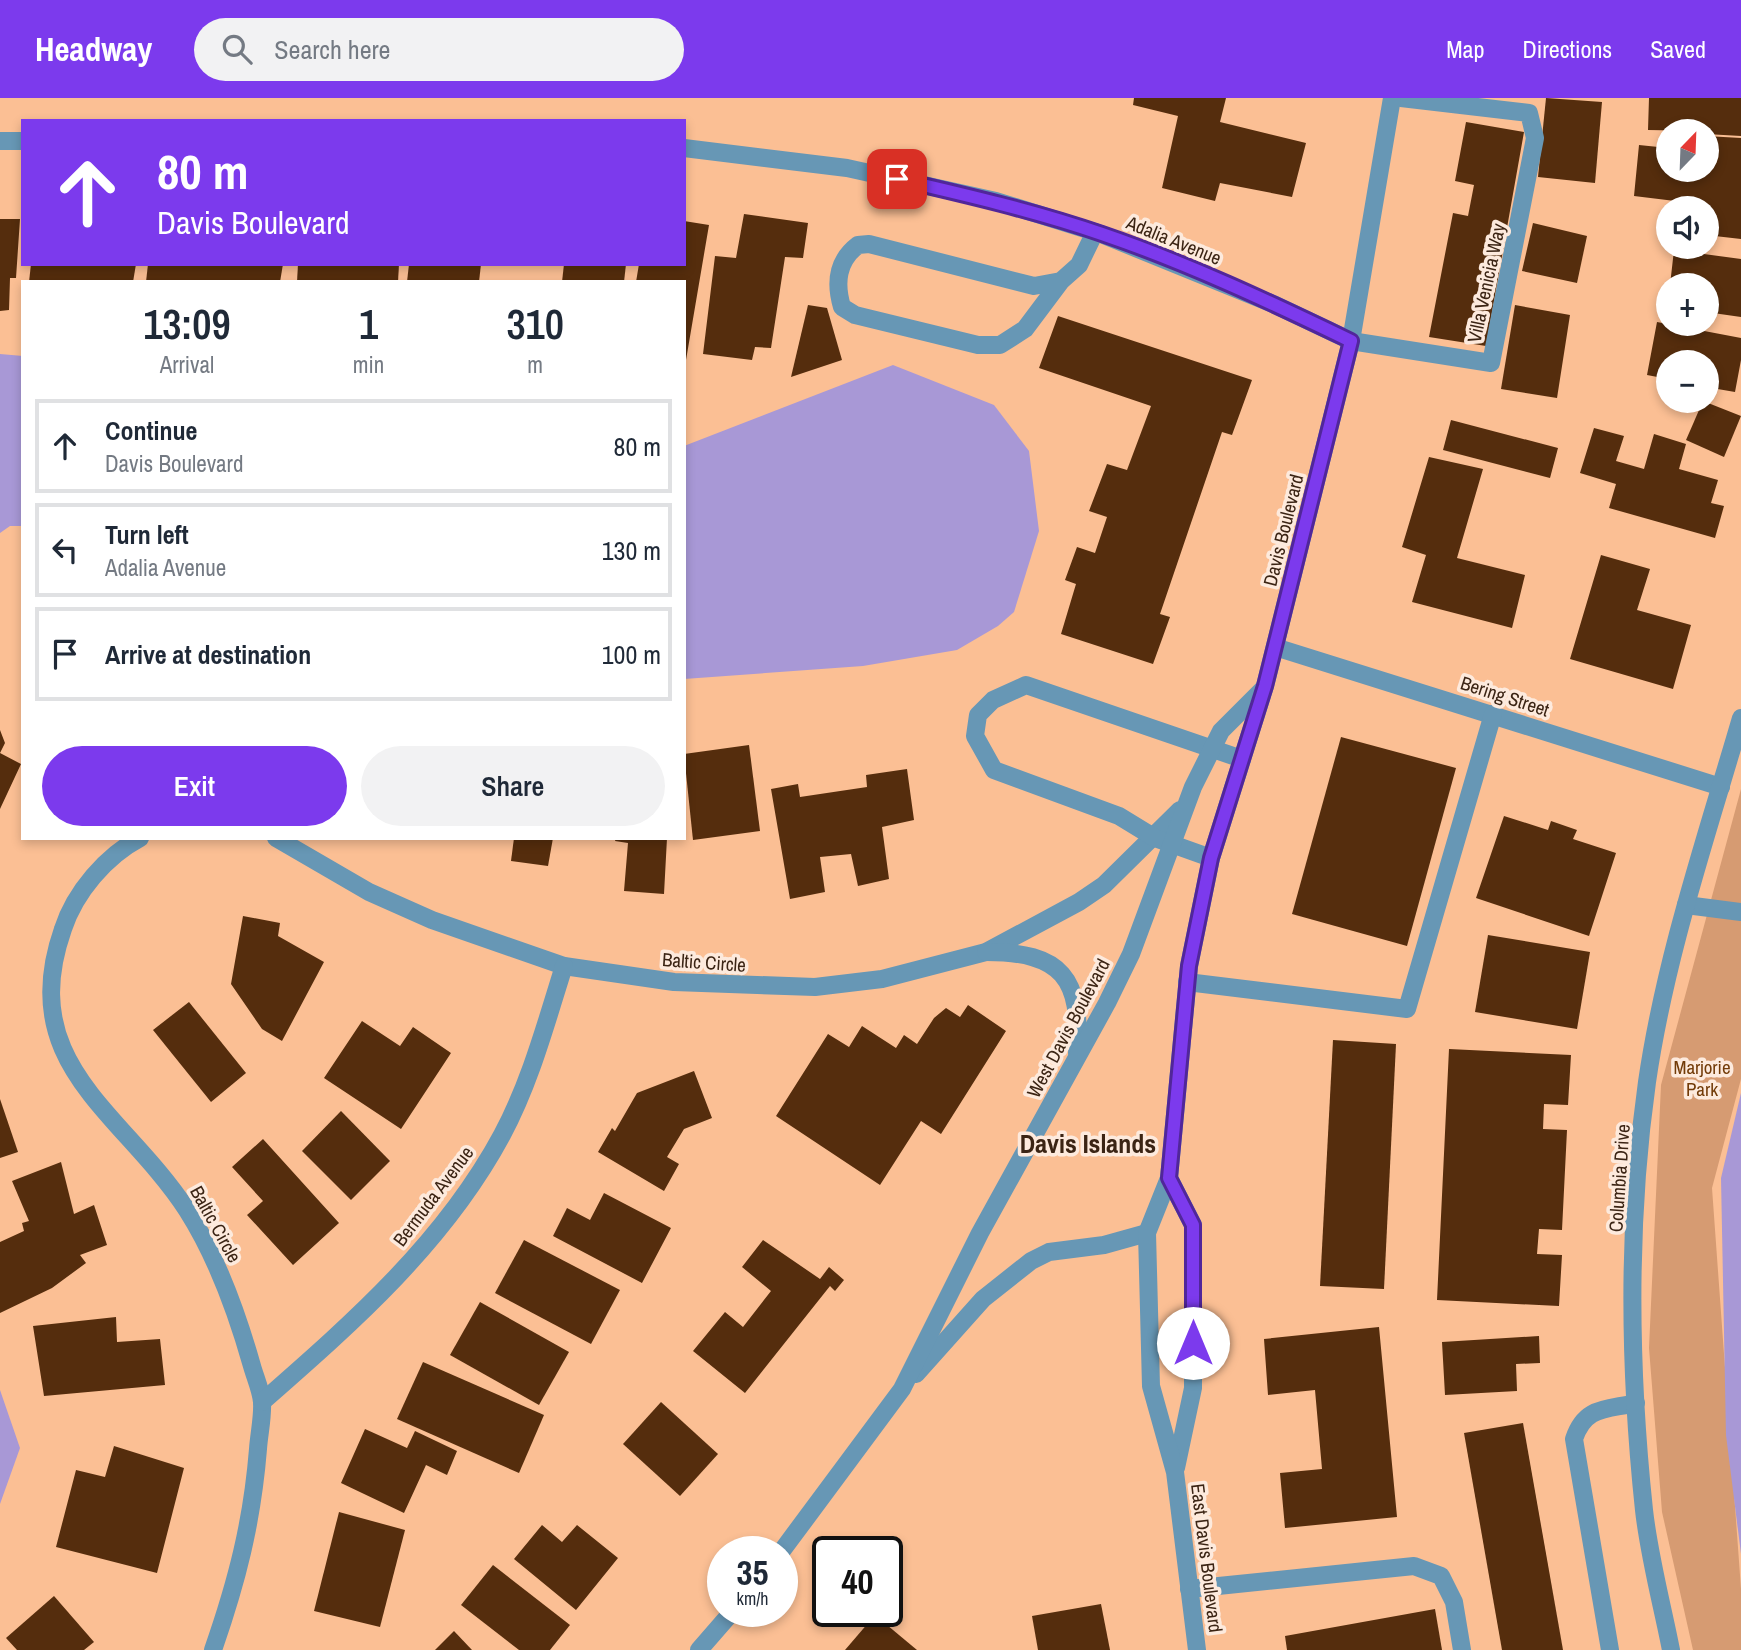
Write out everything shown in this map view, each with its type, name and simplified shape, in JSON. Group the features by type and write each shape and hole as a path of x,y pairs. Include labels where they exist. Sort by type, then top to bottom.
{"street":[{"name":"Davis Boulevard","path":"1188,974 1211,858 1265,686 1351,341 1392,98"},
{"name":"Villa Venicia Way","path":"1351,341 1491,363 1535,138 1529,113 1401,98"},
{"path":"0,141 21,141"},
{"name":"Adalia Avenue","path":"686,148 847,168 996,201 1095,232 1273,304 1351,341"},
{"path":"1061,281 1034,286 869,244 858,245 844,258 838,283 842,307 847,311 990,346 1012,339 1025,329 1061,281 1079,265 1095,232"},
{"name":"Bering Street","path":"1275,647 1721,787"},
{"path":"1211,858 1163,841 1119,816 994,770 975,736 978,715 993,700 1026,685 1242,759"},
{"path":"986,952 1079,902 1163,841 1187,803 1221,732 1265,686"},
{"path":"1188,974 1407,1009 1493,714"},
{"name":"Columbia Drive","path":"1671,1650 1644,1512 1631,1344 1636,1208 1647,1082 1686,905 1741,718"},
{"name":"Baltic Circle","path":"137,840 108,861 68,914 56,949 50,985 52,1020 61,1049 81,1084 173,1189 189,1213 221,1276 246,1346 262,1402 256,1482 241,1569 214,1650"},
{"name":"Baltic Circle","path":"279,840 369,892 432,920 564,966 687,983 815,987 882,979 986,952"},
{"name":"West Davis Boulevard","path":"902,1389 980,1233 1076,1062 1131,954 1163,841"},
{"path":"1686,905 1741,912"},
{"path":"986,952 1020,952 1049,962 1063,975 1076,998 1076,1062"},
{"name":"Bermuda Avenue","path":"262,1402 372,1305 458,1204 501,1137 517,1105 564,966"},
{"name":"East Davis Boulevard","path":"1188,974 1169,1178 1147,1233 1152,1386 1175,1472 1198,1650"},
{"name":"East Davis Boulevard","path":"1169,1178 1193,1225 1193,1388 1175,1472"},
{"name":"West Davis Boulevard","path":"793,1536 902,1389 983,1299 1031,1261 1049,1252 1104,1245 1147,1233"},
{"path":"1610,1650 1574,1439 1587,1414 1636,1403"},
{"path":"1189,1589 1414,1566 1441,1576 1454,1602 1462,1650"},
{"path":"699,1650 719,1627"}],"green space":[{"name":"Marjorie Park","path":"1741,789 1741,1079 1712,1188 1741,1589 1741,1650 1693,1650 1662,1512 1649,1348 1661,1085"}],"shaded area":[{"path":"0,354 21,356 21,526 10,526 0,533"},
{"path":"893,365 994,405 1029,451 1039,531 1014,612 998,626 957,650 863,666 686,679 686,445"},
{"path":"1741,1093 1741,1554 1726,1435 1721,1178"},
{"path":"0,1390 20,1448 0,1504"}],"building":[{"path":"1134,98 1226,98 1220,122 1306,143 1292,197 1220,183 1215,201 1162,188 1178,116 1133,105"},
{"path":"1546,98 1602,102 1595,183 1538,177"},
{"path":"1649,98 1741,98 1741,136 1719,135 1719,119 1656,119 1656,130 1648,130"},
{"path":"1466,122 1524,132 1486,346 1429,337 1453,213 1468,216 1474,185 1455,181"},
{"path":"1719,137 1741,138 1741,239 1719,236 1719,196 1656,196 1656,199 1634,196 1639,145 1656,147 1656,182 1719,182"},
{"path":"744,214 808,223 803,258 785,257 771,348 755,347 752,360 703,354 715,256 736,258"},
{"path":"0,219 20,219 16,278 10,278 9,310 0,311"},
{"path":"686,221 709,225 686,360 686,280 636,280 639,266 686,266"},
{"path":"1533,223 1587,236 1577,283 1522,271"},
{"path":"1719,256 1741,259 1741,317 1719,314 1719,273 1671,273 1673,259 1719,259"},
{"path":"31,266 136,266 133,280 29,280"},
{"path":"148,266 283,266 280,280 146,280"},
{"path":"298,266 399,266 398,280 297,280"},
{"path":"409,266 481,266 479,280 407,280"},
{"path":"564,266 626,266 624,280 562,280"},
{"path":"808,305 827,308 842,360 791,377"},
{"path":"1515,305 1570,315 1557,398 1501,389"},
{"path":"1058,316 1252,380 1232,435 1222,432 1160,614 1170,617 1153,664 1061,634 1076,584 1065,580 1077,547 1095,553 1107,517 1089,511 1107,464 1127,470 1151,406 1039,368"},
{"path":"1656,327 1656,336 1719,336 1719,334 1741,338 1741,360 1735,392 1719,389 1719,350 1656,350 1656,377 1647,375"},
{"path":"1719,407 1741,416 1724,457 1686,440 1698,413 1719,413"},
{"path":"1451,420 1558,448 1550,478 1443,450"},
{"path":"1594,428 1624,436 1616,461 1644,469 1654,434 1686,444 1679,469 1718,480 1711,503 1724,506 1715,538 1609,508 1616,484 1580,473"},
{"path":"1429,457 1483,469 1457,558 1525,575 1512,628 1412,602 1426,555 1402,547"},
{"path":"1601,555 1650,569 1637,610 1691,625 1673,689 1570,659"},
{"path":"0,730 5,743 0,753"},
{"path":"1341,737 1456,768 1407,946 1292,914"},
{"path":"749,745 760,831 693,840 686,754"},
{"path":"0,753 21,764 0,809"},
{"path":"907,769 914,820 882,827 889,879 858,886 851,854 820,857 825,892 790,899 771,789 798,784 800,797 867,787 866,775"},
{"path":"1504,816 1548,830 1551,821 1577,830 1573,839 1616,853 1589,936 1476,898"},
{"path":"514,840 553,840 548,866 511,861"},
{"path":"667,840 664,894 624,891 628,843 615,841"},
{"path":"243,916 280,923 278,936 324,962 282,1041 262,1029 231,984"},
{"path":"1488,935 1590,952 1577,1029 1475,1012"},
{"path":"189,1002 246,1073 211,1102 153,1030"},
{"path":"968,1005 1006,1031 941,1134 921,1121 880,1185 776,1116 828,1034 849,1047 862,1026 896,1048 904,1035 917,1044 934,1018 946,1008 960,1017"},
{"path":"362,1021 400,1046 413,1027 451,1053 401,1129 324,1078"},
{"path":"1333,1040 1396,1044 1384,1289 1320,1286"},
{"path":"1449,1049 1571,1055 1568,1105 1544,1104 1543,1129 1567,1130 1562,1230 1539,1229 1537,1254 1562,1255 1559,1306 1437,1300"},
{"path":"694,1071 712,1118 684,1129 667,1157 679,1164 664,1191 598,1152 612,1128 615,1131 637,1093"},
{"path":"0,1099 18,1152 0,1158"},
{"path":"341,1111 390,1161 351,1200 302,1151"},
{"path":"263,1139 339,1223 293,1265 247,1215 263,1201 232,1167"},
{"path":"61,1162 74,1214 94,1205 107,1245 80,1255 86,1263 52,1288 0,1313 0,1242 24,1231 22,1223 29,1221 12,1181"},
{"path":"604,1193 671,1228 642,1283 553,1236 567,1208 590,1220"},
{"path":"524,1240 620,1290 591,1344 495,1293"},
{"path":"763,1240 820,1279 829,1267 844,1280 835,1291 830,1286 745,1393 693,1351 725,1312 743,1327 771,1291 742,1267"},
{"path":"480,1302 569,1352 539,1405 450,1355"},
{"path":"116,1317 117,1342 160,1339 165,1385 44,1396 33,1326"},
{"path":"1379,1327 1397,1517 1285,1528 1280,1473 1322,1469 1315,1390 1268,1395 1264,1339"},
{"path":"1539,1336 1540,1363 1516,1364 1517,1391 1445,1395 1442,1342"},
{"path":"423,1362 544,1415 519,1473 397,1419"},
{"path":"661,1402 718,1454 680,1496 623,1444"},
{"path":"1523,1423 1563,1650 1502,1650 1464,1433"},
{"path":"365,1429 407,1448 415,1431 457,1451 447,1475 426,1465 404,1513 341,1483"},
{"path":"114,1446 184,1468 157,1573 56,1547 76,1470 105,1477"},
{"path":"339,1512 405,1530 380,1627 314,1611"},
{"path":"542,1525 562,1542 577,1525 618,1558 576,1610 514,1559"},
{"path":"493,1565 570,1625 550,1650 519,1650 461,1605"},
{"path":"54,1596 94,1642 84,1650 17,1650 6,1638"},
{"path":"1101,1604 1110,1650 1038,1650 1032,1616"},
{"path":"1435,1609 1442,1650 1287,1650 1285,1636"},
{"path":"865,1627 889,1627 917,1650 845,1650"},
{"path":"454,1631 472,1650 435,1650"}],"district":[{"name":"Davis Islands","path":"1088,1143"}],"route":[{"path":"897,179 996,201 1101,234 1273,304 1351,341 1265,686 1211,858 1189,966 1169,1178 1193,1225 1193,1343"}]}
